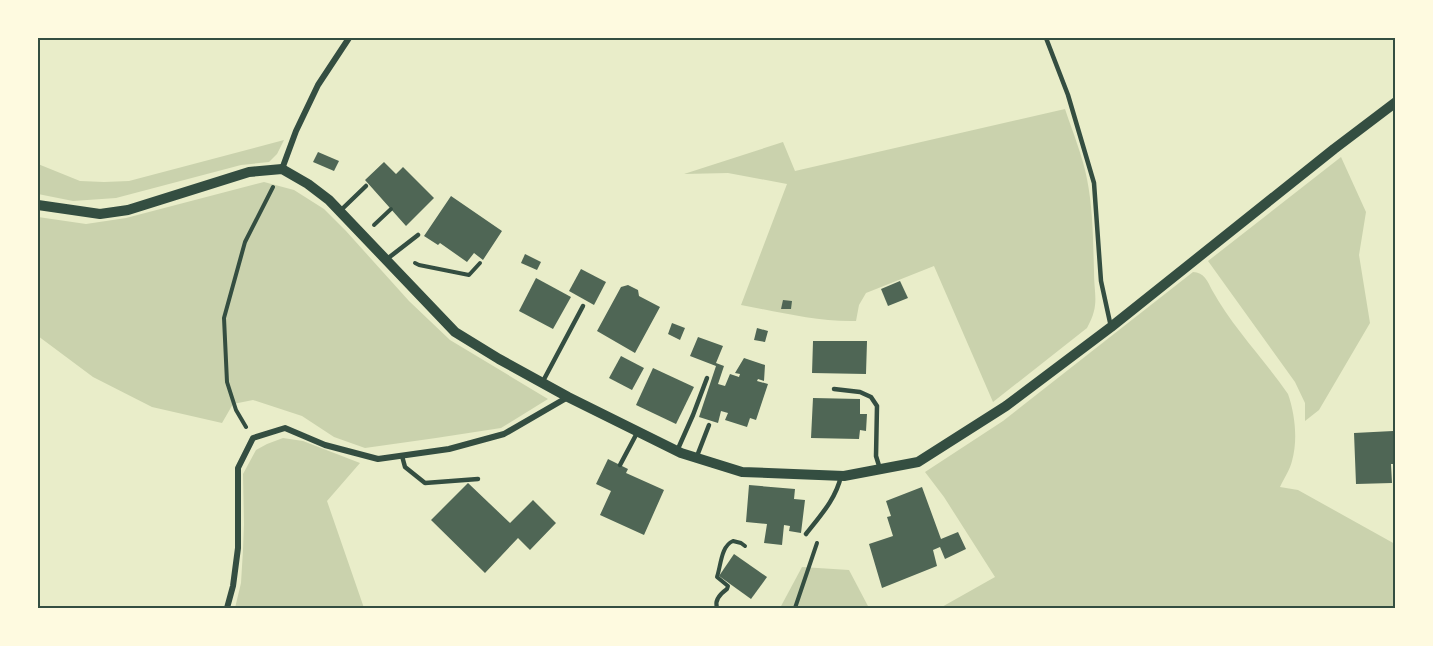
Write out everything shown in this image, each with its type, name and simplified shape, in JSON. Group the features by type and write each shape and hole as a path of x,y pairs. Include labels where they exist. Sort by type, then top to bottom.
{"street":[{"path":"282,170 296,131 318,85 349,38"},
{"path":"38,204 100,214 128,210 249,172 282,170 308,184 340,210 455,332 542,383 677,451 742,472 841,476 918,462 1006,406 1111,327 1334,148 1395,102"},
{"path":"227,609 233,586 238,548 238,468 253,438 285,428 325,445 378,459 402,456 448,449 504,434 568,397"}],"lane":[{"path":"1046,38 1068,95 1094,183 1101,281 1111,327"},
{"path":"340,210 366,186"},
{"path":"386,260 418,235"},
{"path":"542,383 583,306"},
{"path":"677,451 707,378"},
{"path":"834,389 860,392 872,397 877,406 876,456 880,469"},
{"path":"697,458 709,425"},
{"path":"620,465 637,432"},
{"path":"402,456 405,467 425,483 478,479"},
{"path":"806,534 831,502 839,488 841,476"}],"path":[{"path":"253,438 236,410 227,382 224,318 245,242 282,170"},
{"path":"397,251 419,266 458,274 470,275 480,263"},
{"path":"795,609 819,539"},
{"path":"717,609 719,596 728,586 717,577 727,544 733,541 745,546"}],"green space":[{"path":"1065,109 1083,162 1089,190 1094,312 1087,328 993,402 934,266 866,293 859,305 856,321 812,318 741,305 787,184 728,173 684,174 783,142 795,171"},
{"path":"284,140 277,154 269,162 241,165 116,198 73,201 38,194 38,164 80,181 129,181"},
{"path":"1341,157 1366,212 1359,255 1370,323 1319,410 1305,421 1305,403 1295,382 1208,261"},
{"path":"264,182 294,190 324,209 409,301 450,340 548,399 501,428 365,448 334,437 302,416 253,400 233,404 222,423 152,407 93,377 38,336 38,217 86,224 126,218"},
{"path":"1193,272 1205,278 1229,317 1288,394 1294,418 1295,444 1291,464 1280,487 1298,490 1395,544 1395,608 940,608 995,577 944,497 925,472 1003,421"},
{"path":"283,438 303,441 360,463 327,501 364,608 235,608 241,583 243,550 243,474 256,450"},
{"path":"802,567 849,570 869,608 780,608"}],"building":[{"path":"318,152 339,161 334,171 313,162"},
{"path":"384,162 396,174 403,167 434,198 406,226 365,180"},
{"path":"451,196 502,231 483,260 474,253 467,262 440,243 438,245 424,236"},
{"path":"525,254 541,262 537,270 521,263"},
{"path":"581,269 606,282 594,305 569,291"},
{"path":"536,278 571,297 553,329 519,311"},
{"path":"900,281 908,298 888,306 881,289"},
{"path":"628,285 638,290 639,296 660,307 635,353 597,331 621,287"},
{"path":"783,300 792,301 791,309 781,309"},
{"path":"672,323 685,328 680,340 668,334"},
{"path":"757,328 768,331 765,342 754,340"},
{"path":"698,337 723,346 716,363 724,366 718,384 725,386 730,374 739,377 740,374 735,373 744,358 765,365 764,381 758,379 757,381 768,384 756,420 750,418 747,427 725,420 728,413 721,411 718,423 699,417 716,366 690,356"},
{"path":"813,341 867,341 866,374 812,373"},
{"path":"621,356 644,368 632,390 609,378"},
{"path":"653,368 694,387 676,424 636,405"},
{"path":"813,398 860,399 860,414 867,414 866,431 860,430 859,439 811,438"},
{"path":"1393,424 1396,424 1396,464 1391,464 1392,483 1356,484 1354,433 1393,431"},
{"path":"608,459 628,469 626,473 664,490 644,535 600,515 611,491 596,484"},
{"path":"468,483 510,523 533,500 556,523 530,550 518,538 485,573 431,520"},
{"path":"749,485 795,489 794,499 805,500 801,533 789,531 790,526 784,525 782,545 764,543 767,524 746,522"},
{"path":"922,487 941,539 958,532 966,549 945,559 940,547 933,550 937,566 882,588 869,544 893,536 887,517 891,516 886,501"},
{"path":"734,554 767,577 751,599 719,576"}]}
